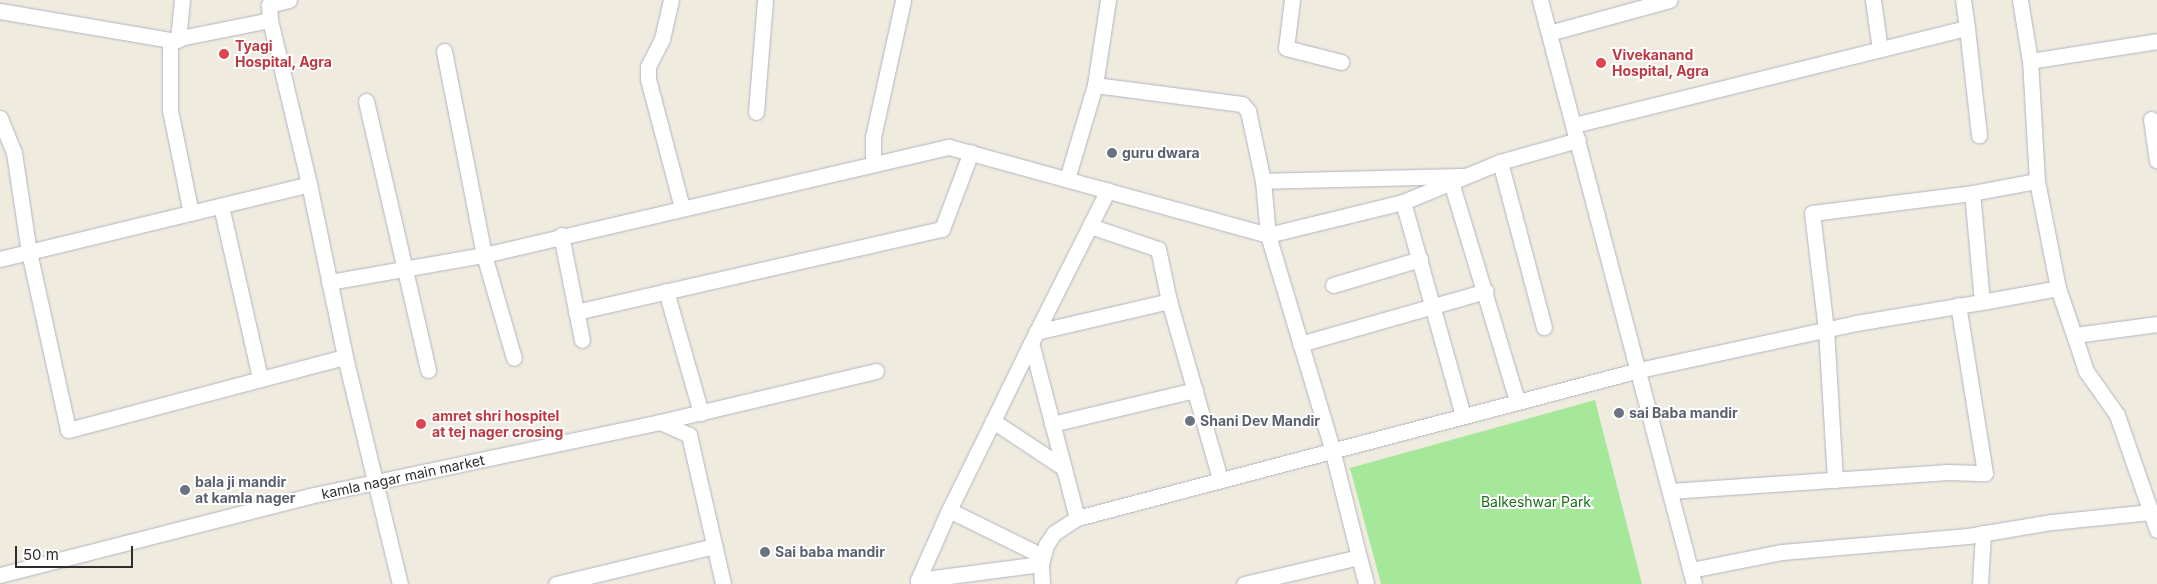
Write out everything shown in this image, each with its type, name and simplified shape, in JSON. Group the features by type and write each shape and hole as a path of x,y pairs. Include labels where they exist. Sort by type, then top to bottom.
{"street":[{"path":"182,0 174,40 170,110 191,213"},
{"path":"0,11 174,40 269,9 289,0"},
{"path":"671,0 662,39 648,67 648,79 682,208"},
{"path":"756,112 765,0"},
{"path":"873,164 873,137 903,0"},
{"path":"1066,179 1095,85 1108,0"},
{"path":"1292,0 1286,48 1341,62"},
{"path":"1540,0 1693,577 1782,552 1890,545 1983,534 2052,522 2150,512"},
{"path":"1549,33 1670,0"},
{"path":"1873,0 1880,50"},
{"path":"1963,0 1979,135"},
{"path":"2020,0 2030,61 2037,181 2058,288 2086,370 2117,415 2157,530"},
{"path":"269,9 309,184 345,357 400,584"},
{"path":"1574,125 1967,28"},
{"path":"2030,61 2157,41"},
{"path":"444,51 484,255 514,358"},
{"path":"1095,85 1242,104 1248,111 1263,180 1268,235 1332,449 1366,584"},
{"path":"366,101 402,267 428,370"},
{"path":"0,118 14,153 29,252 68,430 345,357"},
{"path":"2151,119 2157,160"},
{"path":"329,282 402,267 484,255 561,235 944,147 971,152 1268,235 1403,202 1500,162 1578,140"},
{"path":"576,312 942,229 971,152"},
{"path":"1500,162 1544,327"},
{"path":"1263,180 1457,179"},
{"path":"1457,179 1517,401"},
{"path":"1835,480 1826,330 1812,213 1972,193 2037,181"},
{"path":"0,259 309,184"},
{"path":"918,582 948,510 1108,190"},
{"path":"1972,193 1982,302"},
{"path":"1403,202 1463,415"},
{"path":"221,206 260,378"},
{"path":"1090,226 1158,249 1169,301 1220,480"},
{"path":"561,235 582,340"},
{"path":"1333,284 1420,259"},
{"path":"1042,584 1041,560 1054,533 1077,518 1332,449 1639,370 1826,330 2058,288"},
{"path":"666,291 700,413"},
{"path":"1300,344 1486,291"},
{"path":"1034,338 1169,301"},
{"path":"1670,491 1948,472 1985,473 1958,305"},
{"path":"2074,335 2157,324"},
{"path":"1034,338 1052,424 1077,518"},
{"name":"kamla nagar main market","path":"0,575 26,577 309,496 660,422 876,371"},
{"path":"1052,424 1195,390"},
{"path":"993,421 1064,468"},
{"path":"660,422 689,435 723,584"},
{"path":"948,510 1041,560"},
{"path":"1980,584 1983,534"},
{"path":"556,584 584,581 714,546"},
{"path":"1249,583 1359,557"},
{"path":"918,582 1041,560"}],"green space":[{"name":"Balkeshwar Park","path":"1595,400 1642,584 1381,584 1350,468"}],"place":[{"name":"Tyagi Hospital, Agra","path":"224,54"},
{"name":"Vivekanand Hospital, Agra","path":"1601,63"},
{"name":"guru dwara","path":"1112,153"},
{"name":"sai Baba mandir","path":"1619,413"},
{"name":"Shani Dev Mandir","path":"1190,421"},
{"name":"amret shri hospitel at tej nager crosing","path":"421,424"},
{"name":"bala ji mandir at kamla nager","path":"185,490"},
{"name":"Sai baba mandir","path":"765,552"}]}
